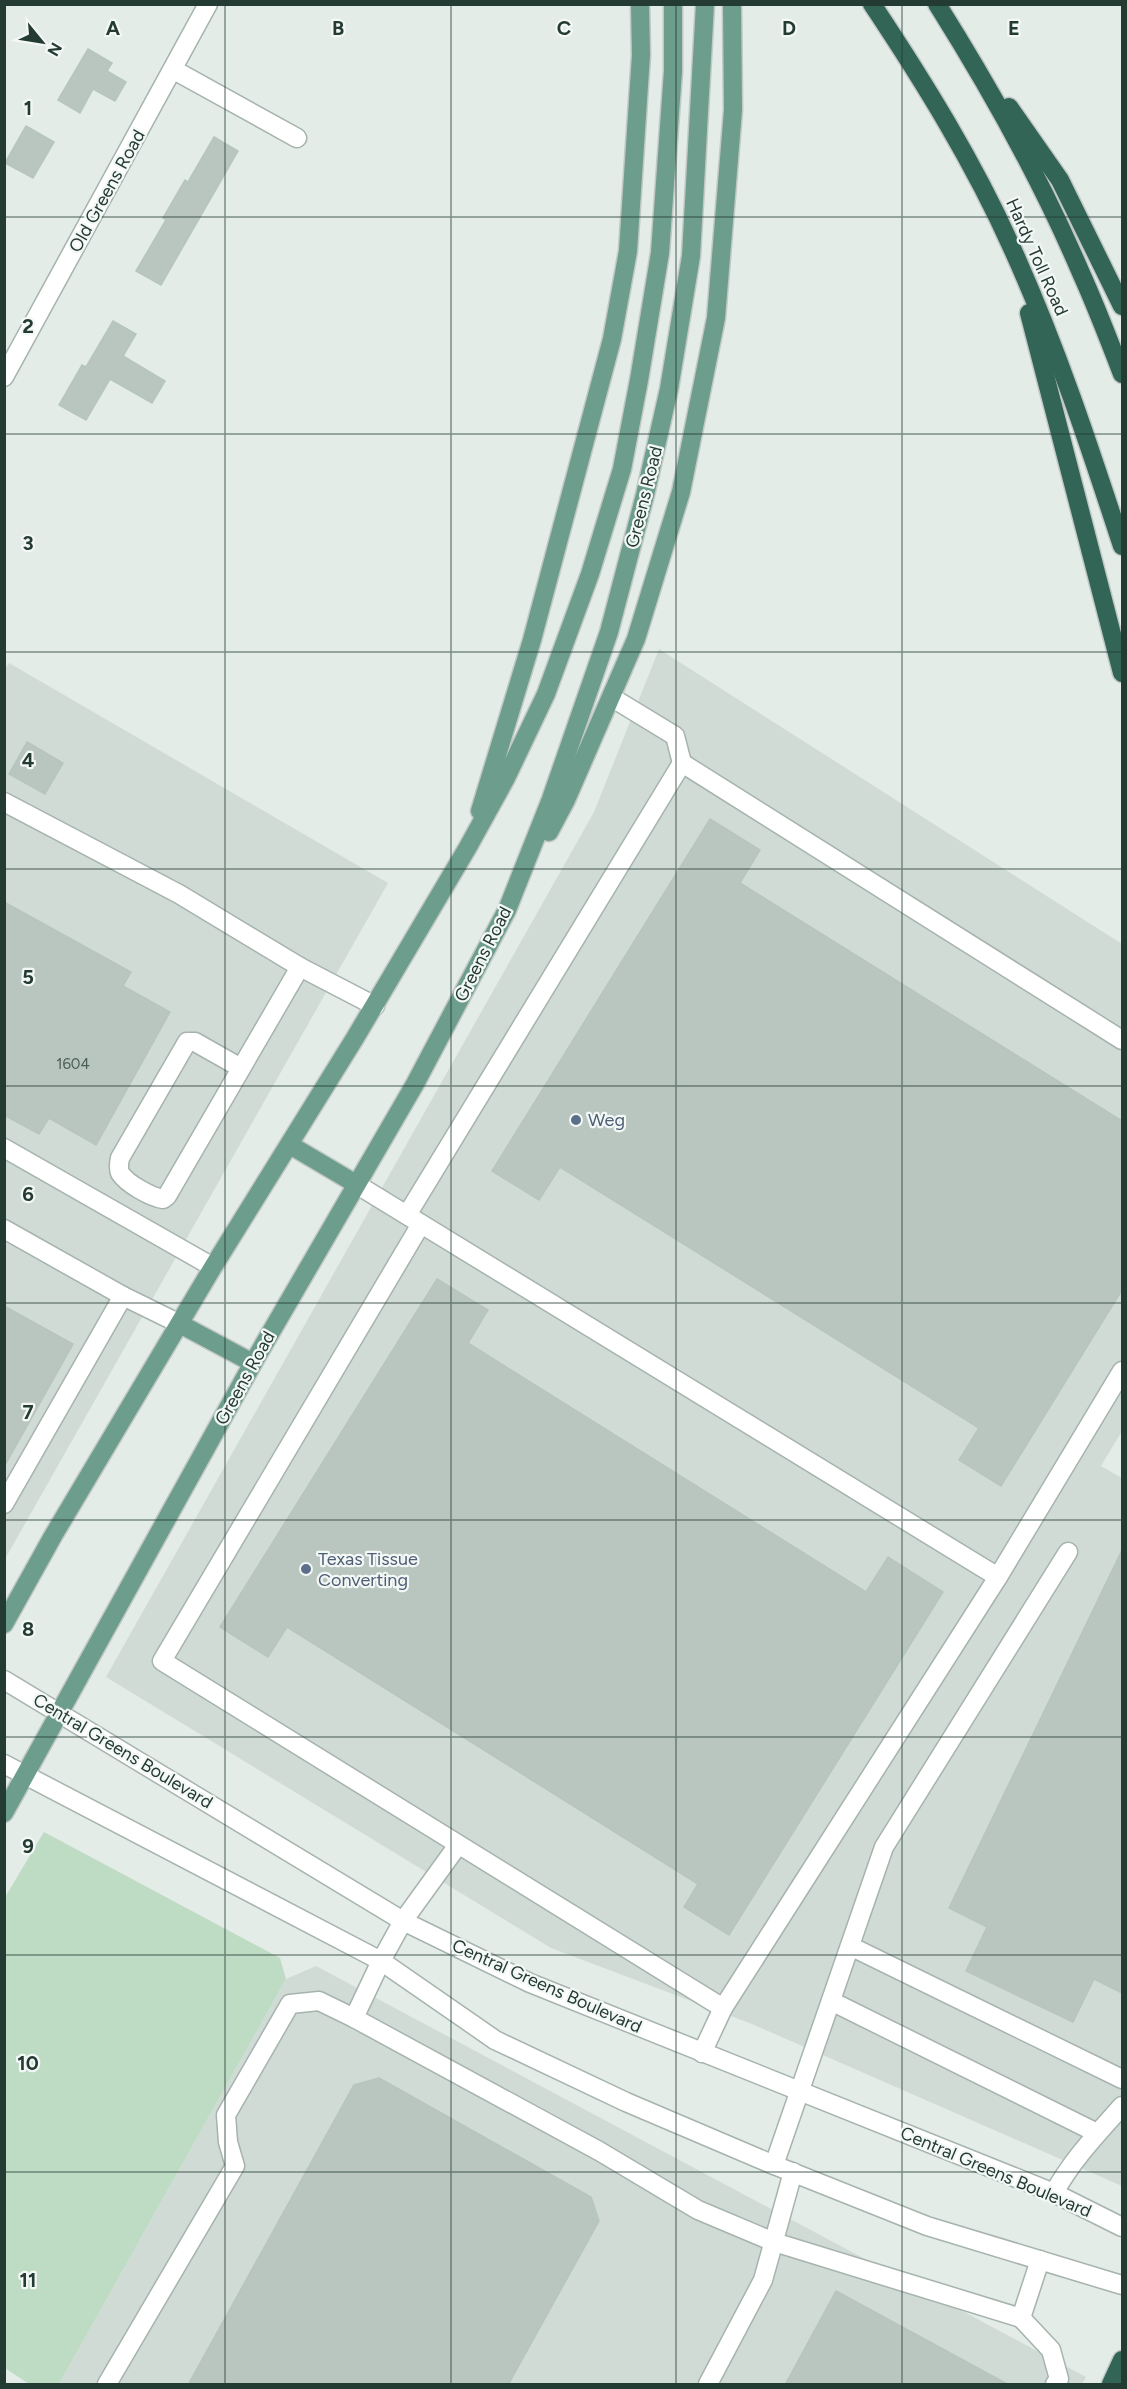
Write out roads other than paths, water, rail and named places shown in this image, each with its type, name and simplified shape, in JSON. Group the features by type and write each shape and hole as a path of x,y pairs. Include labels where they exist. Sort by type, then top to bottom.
{"highway":[{"name":"Hardy Toll Road","path":"872,4 937,107 990,201 1012,247 1082,423 1122,546"},
{"name":"Hardy Toll Road","path":"937,4 998,105 1056,217 1122,374"},
{"path":"968,53 1030,135 1060,180 1122,306"},
{"path":"1012,247 1122,673"},
{"path":"1111,2385 1122,2360"}],"main road":[{"path":"468,847 532,640 612,339 627,251 641,54 640,4"},
{"name":"Greens Road","path":"4,1624 213,1267 375,1006 468,847 506,778 546,694 590,574 622,469 660,253 673,71 673,4"},
{"name":"Greens Road","path":"4,1813 253,1363 415,1084 507,910 551,799 609,632 645,495 664,410 691,256 705,4"},
{"path":"507,910 566,800 636,639 681,492 716,318 733,110 732,4"},
{"path":"290,1145 356,1184"},
{"path":"180,1324 253,1363"}],"street":[{"name":"Old Greens Road","path":"4,377 174,70 208,4"},
{"path":"174,70 297,138"},
{"path":"611,697 675,736 682,763 1122,1040"},
{"path":"682,763 414,1219 162,1661 723,2008"},
{"path":"4,802 179,894 300,967 375,1006"},
{"path":"241,1068 195,1042 187,1042 120,1158 119,1167 126,1179 155,1198 163,1199 167,1196 300,967"},
{"path":"4,1148 213,1267"},
{"path":"356,1184 998,1577"},
{"path":"4,1229 123,1296 180,1324"},
{"path":"4,1504 123,1296"},
{"path":"702,2053 723,2008 998,1577 1122,1371"},
{"path":"774,2165 884,1847 1068,1552"},
{"name":"Central Greens Boulevard","path":"4,1680 404,1921 530,1983 1054,2193 1122,2227"},
{"path":"4,1764 381,1961 495,2040 626,2102 774,2165 927,2226 1122,2285"},
{"path":"354,2018 381,1961 404,1921 458,1845"},
{"path":"850,1946 1122,2079"},
{"path":"107,2385 235,2166 228,2142 226,2115 290,2004 319,2001 599,2151 698,2211 774,2242 1022,2318 1052,2349 1059,2379 1055,2385"},
{"path":"831,2001 1097,2133"},
{"path":"1054,2193 1066,2170 1122,2106"},
{"path":"708,2385 764,2280 793,2172"},
{"path":"1022,2318 1040,2260"}],"place":[{"name":"Weg","path":"576,1120"},
{"name":"Texas Tissue Converting","path":"306,1569"}]}
